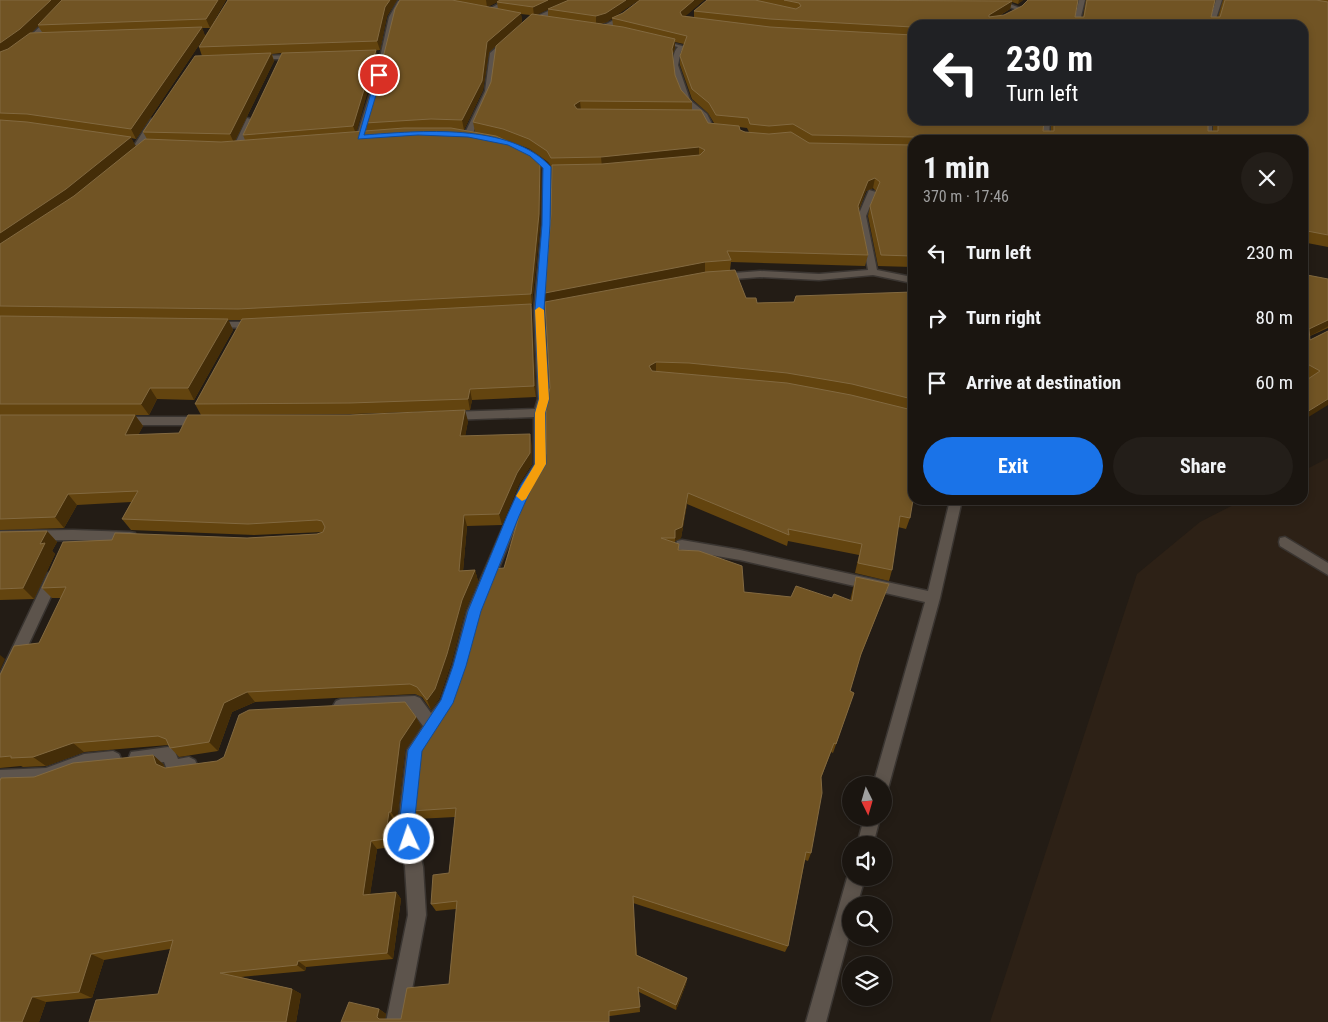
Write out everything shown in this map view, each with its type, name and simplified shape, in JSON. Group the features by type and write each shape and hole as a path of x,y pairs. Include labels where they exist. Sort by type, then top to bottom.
{"street":[{"path":"0,61 32,38 70,0"},
{"path":"360,138 379,75 392,17 400,2 404,0"},
{"path":"488,11 510,0"},
{"path":"526,24 552,11 562,10 576,0"},
{"path":"601,28 620,18 646,0"},
{"path":"995,0 1022,7 1012,13"},
{"path":"1077,20 1082,0"},
{"path":"1212,20 1218,0"},
{"path":"479,9 497,13"},
{"path":"535,20 554,22"},
{"path":"592,26 619,32"},
{"path":"476,137 463,135 488,91 493,53 514,34"},
{"path":"32,38 42,37"},
{"path":"652,39 683,47 678,50 675,65 687,101 704,116 711,129"},
{"path":"374,55 383,54"},
{"path":"277,65 281,57"},
{"path":"252,58 300,57"},
{"path":"139,144 159,113"},
{"path":"237,148 253,115"},
{"path":"694,116 704,116"},
{"path":"350,139 379,136"},
{"path":"130,142 148,144 134,156"},
{"path":"227,148 246,147"},
{"path":"396,1022 417,915 414,867 406,826 415,750 446,703 460,666 474,611 513,516 527,485 540,464 540,413 544,399 539,309 552,172 533,155 518,147"},
{"path":"872,192 862,216 872,272"},
{"path":"714,277 760,274 819,277 872,272 908,279"},
{"path":"206,324 241,330 263,324"},
{"path":"442,416 540,413"},
{"path":"114,421 193,417 210,421"},
{"path":"884,776 933,598 955,505"},
{"path":"0,536 73,535 140,537"},
{"path":"0,690 73,535"},
{"path":"1285,542 1328,570"},
{"path":"682,545 749,557 933,598"},
{"path":"324,707 415,702 431,725"},
{"path":"0,778 46,776 84,762 168,754 174,767 208,763"},
{"path":"816,1022 854,886"}],"shaded area":[{"path":"1328,458 1328,1022 990,1022 1137,574 1200,522 1233,505 1308,505 1308,468"}],"building":[{"path":"0,0 51,0 20,29 0,43"},
{"path":"62,0 218,0 206,19 38,25"},
{"path":"228,0 390,0 385,7 377,41 199,47"},
{"path":"400,0 452,0 521,13 487,42 482,81 462,120 431,119 365,123 395,9"},
{"path":"500,0 548,0 533,7 497,2"},
{"path":"569,0 626,0 606,13 596,16 548,9"},
{"path":"640,0 694,0 680,12 682,16 770,27 908,35 908,125 1044,125 1043,131 1054,131 1054,125 1208,125 1208,131 1218,131 1218,125 1308,125 1308,20 908,20 908,27 770,19 694,11 707,0 755,0 796,9 801,6 799,3 784,0 1012,1 989,15 989,17 1004,15 1022,6 1028,0 1078,0 1075,17 1084,17 1087,0 1215,0 1211,17 1220,17 1225,0 1316,0 1328,2 1328,235 1308,231 1308,135 908,135 908,137 812,135 793,124 769,126 750,124 748,118 716,115 709,103 692,89 680,56 687,36 612,18 623,13"},
{"path":"532,14 623,27 675,39 672,49 675,75 681,90 692,102 580,101 574,105 577,109 701,110 708,123 739,126 740,130 745,132 769,134 791,132 809,143 908,145 908,256 881,255 870,206 880,182 875,178 868,181 858,206 868,255 727,251 731,260 705,262 545,293 551,214 552,165 602,164 700,155 705,150 699,147 601,157 551,158 547,151 529,139 503,129 473,122 491,82 496,46"},
{"path":"202,27 131,129 27,114 0,113 0,52 8,49 30,33"},
{"path":"376,50 353,126 243,135 282,53"},
{"path":"271,53 230,134 143,132 195,56"},
{"path":"0,120 131,137 66,189 0,233"},
{"path":"404,128 451,128 496,136 540,159 539,214 531,294 238,309 0,306 0,244 74,196 145,139 221,142"},
{"path":"735,270 746,298 756,298 757,303 794,302 796,296 908,292 908,398 852,384 787,373 689,363 656,362 649,366 652,371 787,383 851,395 908,409 908,505 912,505 910,518 900,516 892,570 858,563 862,544 788,529 789,535 688,493 682,527 675,530 675,538 661,538 679,544 678,550 699,551 742,566 744,592 791,597 796,586 832,598 834,594 852,601 856,577 889,584 861,654 850,691 854,693 836,744 834,743 821,777 822,793 811,853 806,852 788,946 633,896 636,955 687,978 676,1005 638,987 640,1007 609,1011 609,1022 341,1022 349,1002 379,1009 377,1017 379,1019 401,1019 407,988 449,984 457,901 431,904 433,875 449,873 456,808 412,811 420,743 453,694 480,601 493,569 504,568 520,513 517,513 533,476 546,454 546,402 550,388 545,302 706,272"},
{"path":"1308,275 1328,279 1328,320 1309,329 1310,340 1328,331 1328,399 1308,411 1308,379 1320,371 1308,364"},
{"path":"531,304 534,386 470,389 468,399 350,403 195,404 242,319"},
{"path":"0,316 228,319 188,388 150,388 141,404 0,404"},
{"path":"465,410 460,436 530,434 530,453 517,473 499,514 464,515 459,571 475,570 462,600 435,689 427,700 417,687 410,684 247,692 224,703 209,742 170,748 166,739 158,736 73,743 33,757 0,757 0,675 14,646 39,643 66,587 42,588 63,542 112,540 115,533 247,538 317,534 323,532 325,527 322,521 317,520 248,524 122,519 138,491 68,494 55,517 0,519 0,415 135,415 125,435 179,433 188,415 350,415"},
{"path":"47,531 40,544 45,543 23,588 0,589 0,532"},
{"path":"405,702 416,717 400,741 391,812 389,812 385,839 371,841 363,895 396,892 387,953 298,961 297,965 220,973 292,989 286,1022 89,1022 96,1000 158,994 173,940 91,954 79,992 32,997 22,1022 0,1022 1,778 34,777 73,763 153,755 156,764 165,768 217,761 224,757 239,715 249,710"}],"slow traffic":[{"path":"522,496 540,464 540,413 544,399 539,310"}],"route":[{"path":"379,75 360,138 418,133 468,135 510,144 533,155 547,167 546,225 539,310 544,399 540,413 540,464 527,485 513,516 474,611 460,666 446,703 415,750 406,826 409,839"}]}
